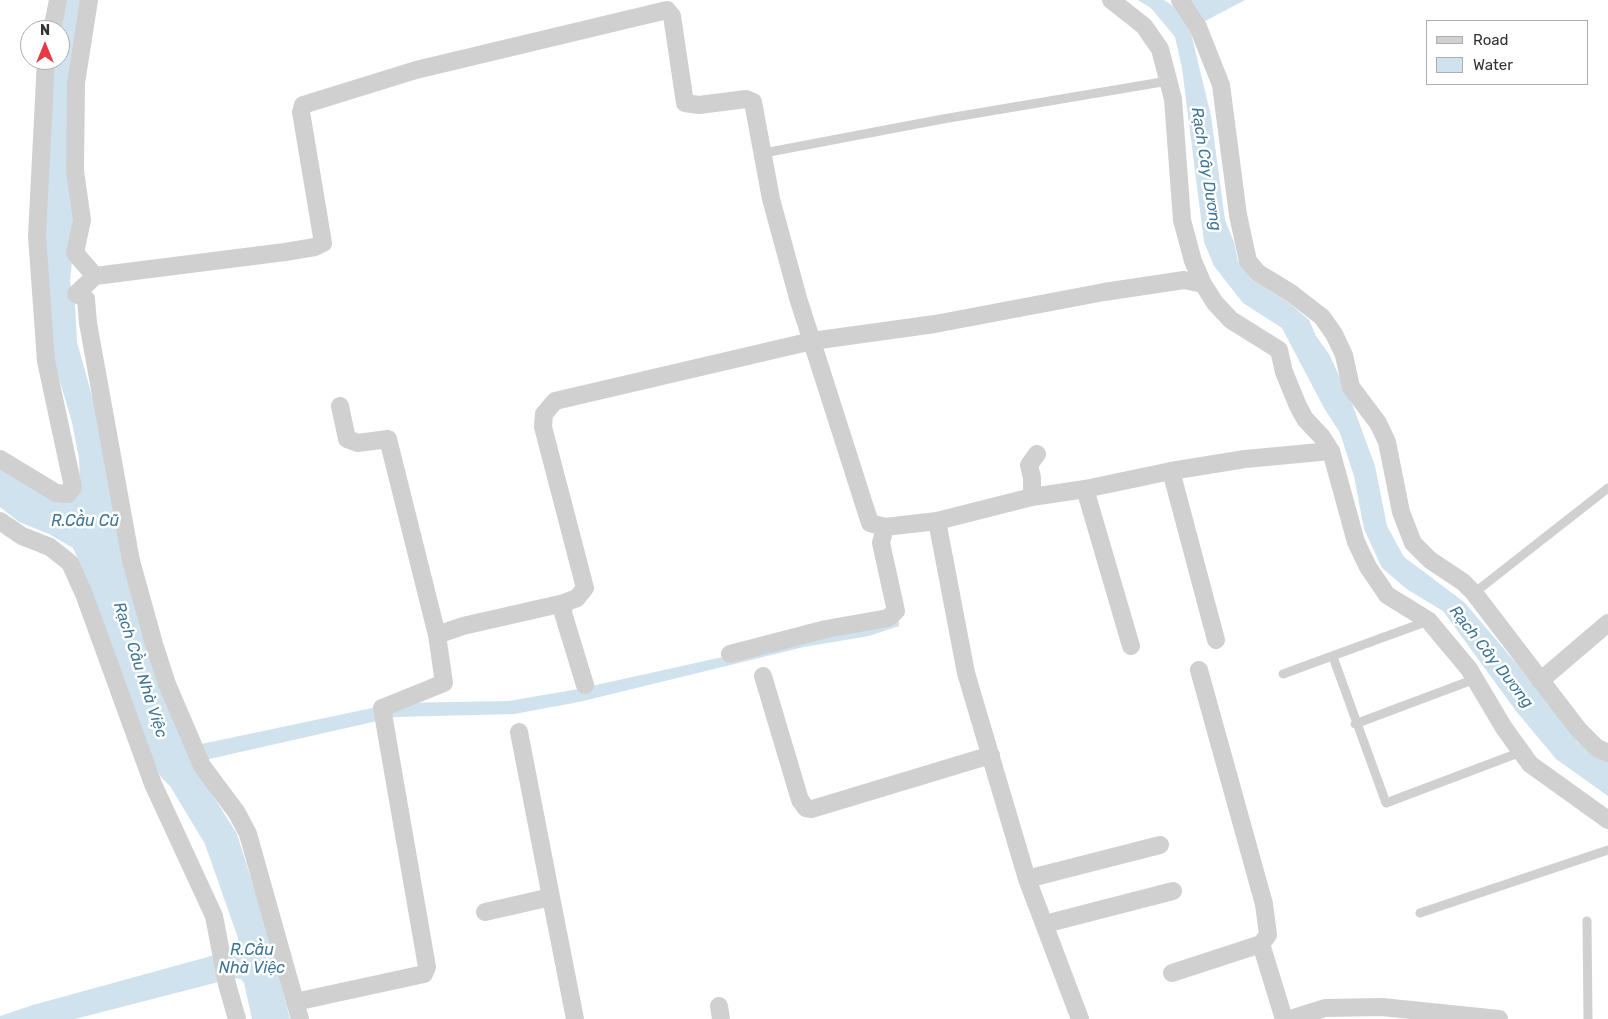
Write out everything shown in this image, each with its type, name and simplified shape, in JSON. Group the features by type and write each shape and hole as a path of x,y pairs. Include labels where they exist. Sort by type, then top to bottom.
{"street":[{"path":"54,20 58,0"},
{"path":"90,0 76,83 75,171 82,220 75,253 95,276"},
{"path":"1111,0 1144,26 1160,49 1172,99 1182,220 1193,261 1203,284 1215,303 1231,320 1279,350 1284,372 1298,406 1305,419 1322,437 1331,451 1356,542 1368,567 1387,595 1429,621 1475,679 1530,764 1608,820"},
{"path":"1180,0 1198,27 1222,85 1238,215 1248,261 1258,273 1291,293 1322,317 1334,334 1344,355 1351,387 1378,423 1387,442 1401,512 1413,543 1430,560 1463,582 1474,593 1578,729 1604,746"},
{"path":"300,1019 248,834 238,813 202,766 167,684 131,561 88,323 86,299 76,294 95,276 315,247 323,242 301,112 303,105 416,70 663,10 670,12 685,103 699,105 750,99 753,102 764,153 770,199 812,341 870,523 885,527 937,521 1032,497 1085,489 1171,472 1245,459 1331,451"},
{"path":"0,459 56,493 68,494 73,487 46,361 37,236 45,70"},
{"path":"437,635 472,624 564,603 577,598 585,588 543,428 544,414 555,402 812,341 935,324 1153,283 1184,280 1203,284"},
{"path":"295,1002 424,974 428,967 382,708 444,683 437,635 388,439 358,443 347,439 340,406"},
{"path":"1032,497 1032,478 1029,465 1037,454"},
{"path":"1171,472 1216,640"},
{"path":"1085,489 1131,646"},
{"path":"0,521 22,536 50,547 70,563 121,694 153,784 214,916 227,984 237,1019"},
{"path":"937,521 966,673 1028,879 1080,1019"},
{"path":"730,654 826,629 888,618 896,611 881,543 885,527"},
{"path":"564,603 563,613 585,685"},
{"path":"1540,681 1608,623"},
{"path":"1172,974 1261,944 1268,935 1264,904 1200,670"},
{"path":"762,676 800,800 806,808 812,809 990,755"},
{"path":"519,732 575,1019"},
{"path":"1028,879 1160,845"},
{"path":"1045,924 1173,891"},
{"path":"485,912 551,897"},
{"path":"1261,944 1284,1019"},
{"path":"1290,1019 1325,1008 1336,1013 1382,1006 1499,1019"}],"lane":[{"path":"764,153 943,118 1168,81"},
{"path":"1474,593 1608,488"},
{"path":"1283,674 1429,621"},
{"path":"1333,657 1355,724 1386,803 1521,752"},
{"path":"1355,724 1475,679"},
{"path":"1420,913 1608,850"},
{"path":"1587,921 1588,1019"}],"water":[{"path":"60,0 86,0 72,93 74,240 70,282 75,305 77,342 95,407 114,514 130,583 192,746 396,703 509,701 578,689 899,618 899,626 869,636 804,647 579,702 514,714 395,717 205,760 197,770 237,834 267,929 290,1019 252,1019 244,983 241,979 234,978 75,1019 0,1019 0,1016 33,1005 234,949 238,944 238,938 205,844 170,786 157,770 89,584 73,548 49,534 19,522 0,507 0,463 54,497 80,483 79,458 72,422 54,362 44,273 52,70 70,70 70,20 60,20"},
{"name":"Rạch Cây Dương","path":"1138,0 1164,0 1176,8 1187,0 1245,0 1190,29 1211,116 1225,220 1234,242 1238,261 1252,280 1288,302 1309,320 1316,336 1329,354 1353,406 1375,466 1387,526 1404,557 1464,602 1520,668 1578,742 1608,762 1608,796 1556,759 1516,711 1443,611 1408,590 1382,568 1364,529 1354,476 1340,433 1324,408 1282,328 1243,303 1214,266 1204,242 1182,68 1175,37 1151,8"}],"water label":[{"name":"R.Cầu Cũ","path":"85,521"},
{"name":"Rạch Cầu Nhà Việc","path":"140,670"},
{"name":"R.Cầu Nhà Việc","path":"252,959"}]}
